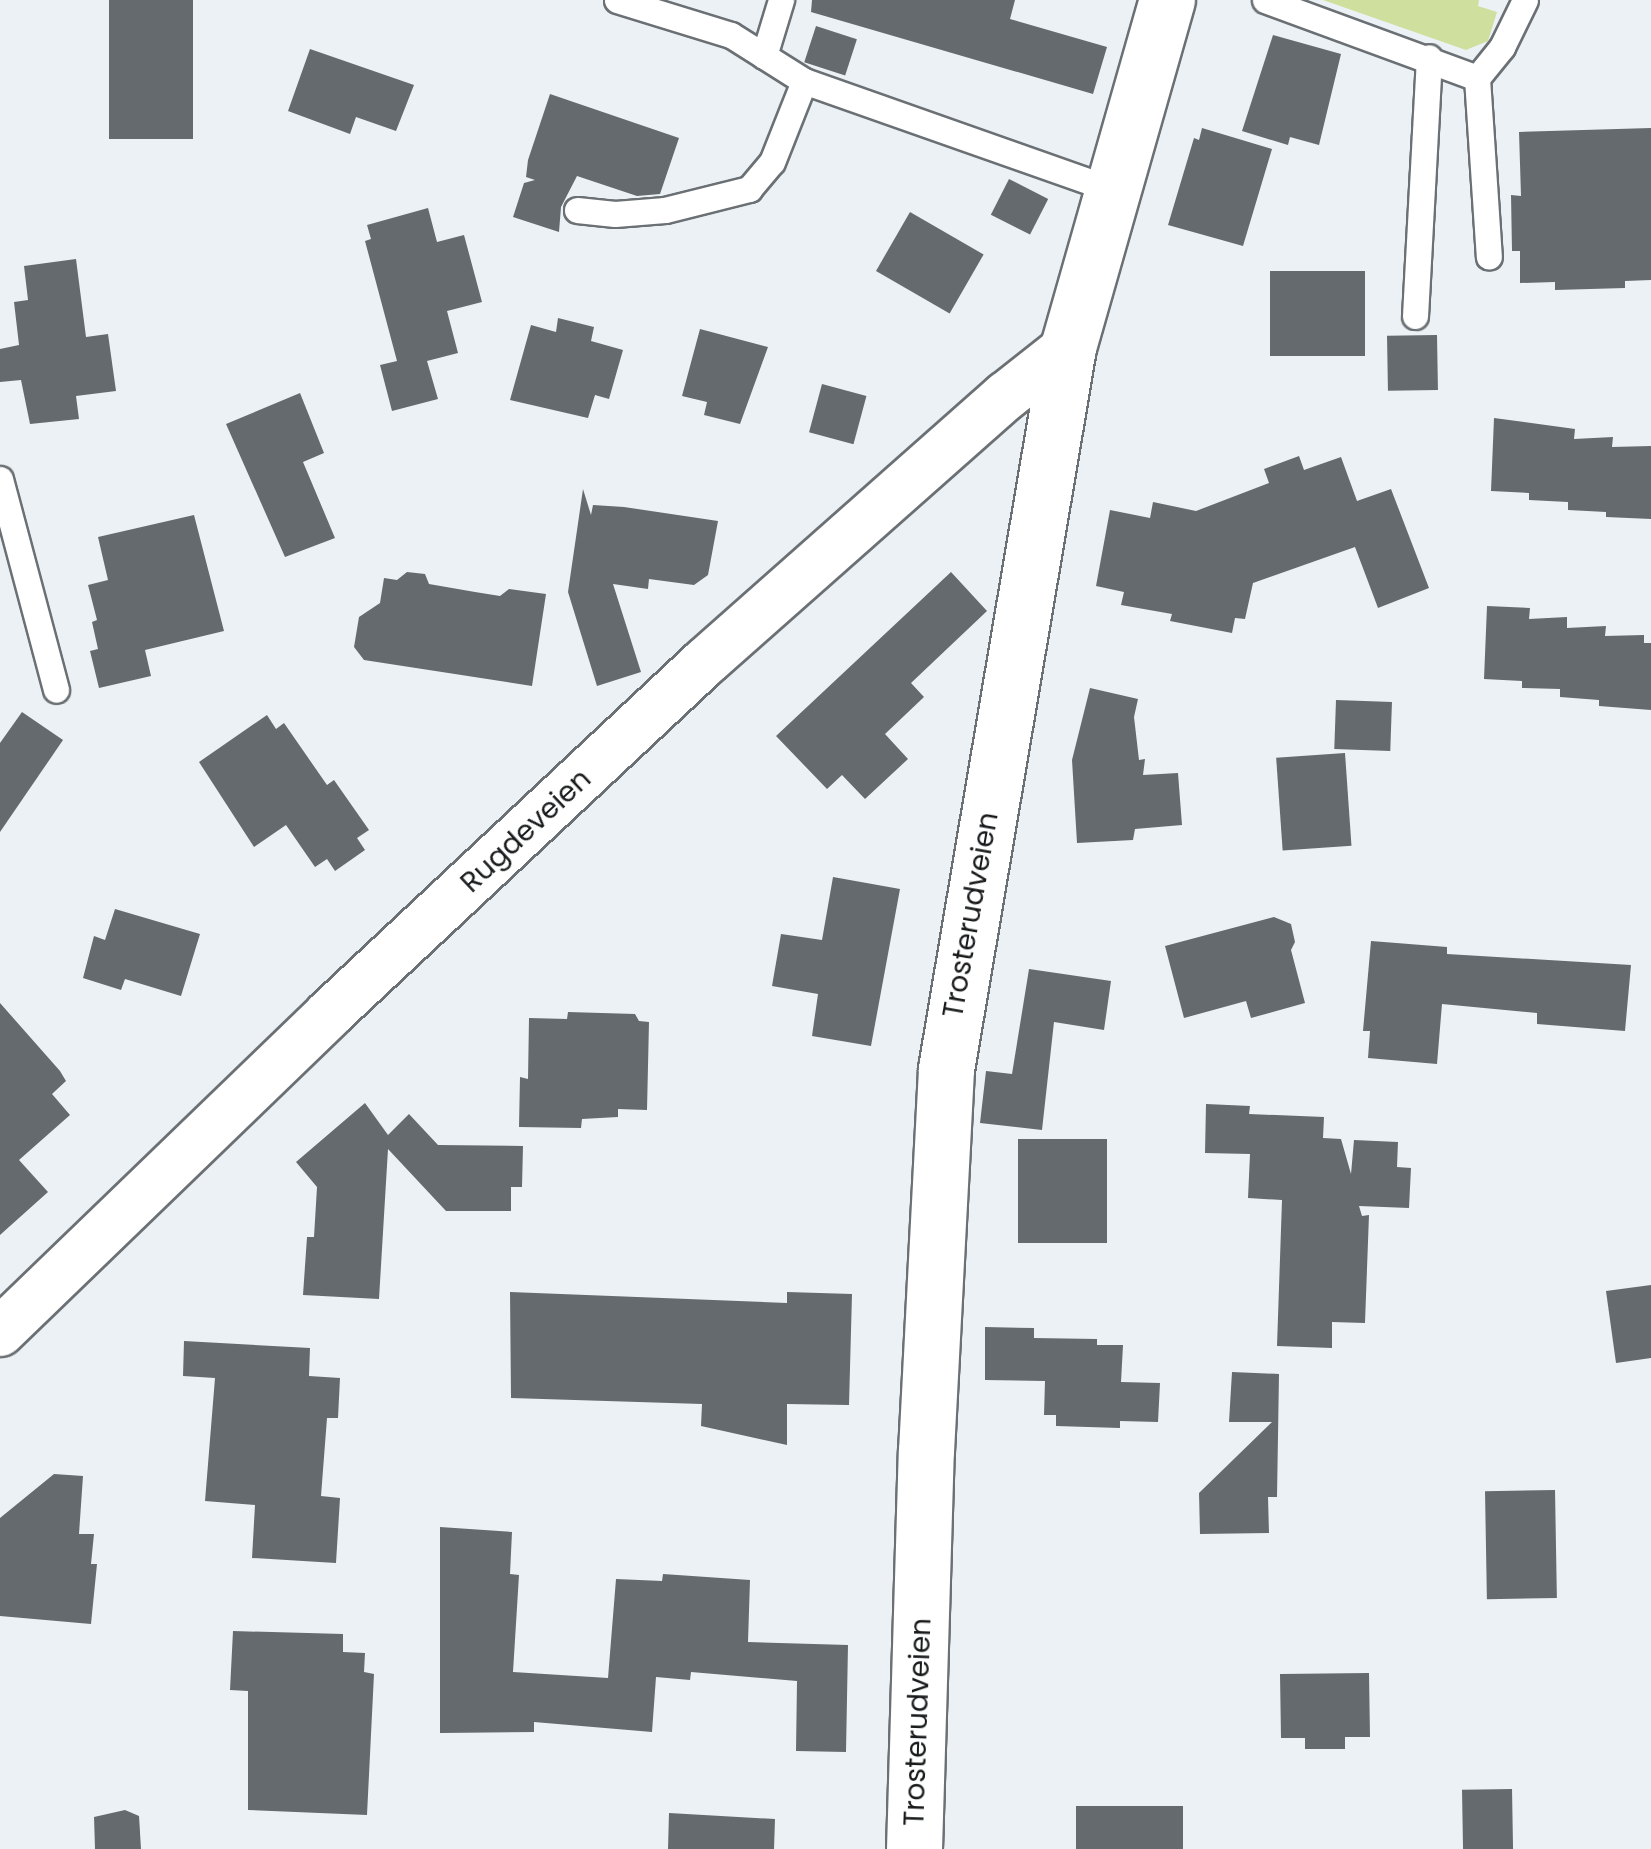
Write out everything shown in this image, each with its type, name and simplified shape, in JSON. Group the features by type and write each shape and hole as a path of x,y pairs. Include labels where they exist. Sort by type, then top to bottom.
{"street":[{"name":"Trosterudveien","path":"914,1849 926,1450 946,1070 1068,347 1167,0"},
{"name":"Rugdeveien","path":"0,1332 329,1014 706,662 1006,396 1068,347"}],"lane":[{"path":"618,0 731,36 804,81 1114,190"},
{"path":"764,56 781,0"},
{"path":"1265,0 1429,57 1477,78"},
{"path":"1489,257 1477,78 1502,47 1525,0"},
{"path":"1415,316 1429,57"},
{"path":"577,210 614,214 665,210 749,189 772,162 804,81"},
{"path":"0,479 56,690"}],"green space":[{"path":"1323,0 1479,0 1478,6 1497,12 1488,41 1466,50"}],"building":[{"path":"109,0 193,0 193,139 109,139"},
{"path":"812,0 1015,0 1010,19 1107,47 1093,94 811,12"},
{"path":"816,26 857,39 845,75 804,62"},
{"path":"1273,35 1341,54 1319,145 1290,137 1288,145 1242,131"},
{"path":"310,49 414,85 396,131 356,117 350,134 288,111"},
{"path":"550,94 679,138 660,194 637,196 577,176 561,207 559,232 513,217 524,183 535,180 526,177 528,160"},
{"path":"1202,128 1272,149 1243,246 1168,225 1194,138 1199,140"},
{"path":"1651,128 1651,280 1625,281 1625,288 1555,290 1555,282 1520,283 1520,251 1512,251 1511,195 1521,196 1519,132"},
{"path":"1009,179 1048,199 1030,235 991,215"},
{"path":"428,208 437,242 464,235 482,302 447,311 458,353 427,361 438,399 392,411 380,365 397,361 365,241 371,239 367,225"},
{"path":"910,212 984,254 950,313 876,271"},
{"path":"76,259 86,337 108,334 116,391 76,396 79,419 30,424 21,380 0,382 0,349 19,345 14,302 28,300 24,266"},
{"path":"1270,271 1365,271 1365,356 1270,356"},
{"path":"558,318 594,327 591,341 623,350 609,399 595,395 588,418 510,400 531,325 556,332"},
{"path":"700,329 768,347 740,424 704,415 707,402 682,396"},
{"path":"1437,335 1438,390 1388,391 1387,336"},
{"path":"822,384 866,396 853,444 809,432"},
{"path":"300,393 324,453 303,462 335,538 285,557 226,424"},
{"path":"1494,418 1575,429 1574,439 1613,437 1612,447 1651,446 1651,519 1606,517 1606,512 1568,510 1568,502 1529,500 1529,493 1491,491"},
{"path":"1299,456 1304,470 1341,457 1357,501 1391,489 1429,588 1378,608 1355,547 1253,583 1245,619 1235,618 1232,633 1170,621 1172,614 1121,605 1124,592 1096,586 1110,510 1150,518 1153,502 1196,511 1269,483 1264,469"},
{"path":"583,489 591,515 593,505 718,521 708,575 694,585 649,579 648,589 613,584 641,672 597,686 568,592"},
{"path":"194,515 224,631 145,650 151,676 99,688 90,651 98,649 92,622 97,620 88,585 108,580 98,537"},
{"path":"407,572 425,574 429,584 500,596 509,589 546,594 532,686 364,660 354,647 359,617 380,603 384,578 397,580"},
{"path":"951,572 987,611 911,683 924,697 885,734 908,759 865,799 842,775 827,789 776,736"},
{"path":"1487,606 1530,608 1529,619 1567,617 1567,628 1606,626 1605,636 1644,635 1644,643 1651,643 1651,710 1599,706 1599,700 1560,697 1560,689 1522,688 1522,681 1484,679"},
{"path":"1090,688 1138,699 1134,717 1139,760 1145,759 1143,775 1178,773 1182,825 1135,829 1133,840 1077,843 1072,760"},
{"path":"1336,700 1392,702 1390,751 1334,749"},
{"path":"22,712 63,740 0,832 0,743"},
{"path":"267,715 276,729 284,723 327,785 334,780 369,830 357,838 365,850 335,871 327,859 315,867 286,825 254,847 199,762"},
{"path":"1345,753 1351,846 1283,851 1276,758"},
{"path":"833,877 900,889 871,1046 812,1036 818,994 772,986 781,934 822,940"},
{"path":"115,909 200,934 181,996 125,979 121,990 83,978 94,936 105,940"},
{"path":"1274,917 1291,924 1295,942 1291,950 1305,1003 1251,1018 1246,1001 1184,1018 1165,946"},
{"path":"1371,941 1447,947 1447,954 1631,965 1625,1031 1537,1024 1537,1013 1442,1004 1437,1064 1368,1058 1370,1031 1363,1031"},
{"path":"1029,969 1111,981 1104,1030 1054,1022 1042,1130 980,1123 986,1071 1012,1074"},
{"path":"0,1003 60,1071 66,1081 52,1094 70,1115 19,1160 48,1192 0,1235"},
{"path":"568,1012 635,1014 639,1021 649,1022 647,1110 618,1109 618,1117 582,1119 581,1128 519,1127 520,1077 528,1079 529,1018 567,1019"},
{"path":"365,1103 388,1135 409,1114 438,1145 523,1146 522,1187 511,1187 511,1211 446,1211 388,1149 379,1299 303,1295 307,1237 314,1237 317,1187 296,1162"},
{"path":"1206,1104 1250,1106 1249,1114 1324,1117 1323,1138 1341,1139 1351,1174 1354,1140 1398,1142 1397,1167 1411,1168 1409,1208 1359,1206 1362,1216 1369,1215 1365,1323 1332,1322 1332,1348 1277,1346 1282,1200 1248,1198 1250,1154 1205,1153"},
{"path":"1018,1139 1107,1139 1107,1243 1018,1243"},
{"path":"1651,1285 1651,1358 1616,1363 1606,1291"},
{"path":"510,1292 787,1303 787,1292 852,1294 849,1405 787,1404 787,1445 701,1426 702,1404 511,1398"},
{"path":"985,1327 1034,1328 1034,1338 1097,1339 1097,1345 1123,1345 1121,1382 1160,1383 1158,1422 1120,1421 1120,1428 1056,1426 1056,1415 1044,1415 1045,1381 985,1380"},
{"path":"184,1341 310,1348 309,1376 340,1378 338,1418 327,1418 321,1496 340,1498 336,1563 252,1558 255,1505 205,1501 215,1378 183,1376"},
{"path":"1232,1372 1279,1374 1277,1497 1268,1497 1269,1533 1200,1534 1199,1493 1272,1422 1229,1422"},
{"path":"54,1474 83,1476 79,1534 94,1534 91,1564 97,1564 91,1624 0,1616 0,1518"},
{"path":"1555,1490 1557,1598 1487,1599 1485,1491"},
{"path":"440,1527 512,1532 510,1574 519,1575 513,1672 608,1678 616,1579 662,1581 663,1574 750,1580 748,1642 848,1645 846,1752 796,1751 797,1681 691,1672 690,1680 656,1677 652,1732 534,1722 534,1732 440,1733"},
{"path":"233,1631 343,1634 343,1652 365,1653 364,1672 374,1674 367,1815 248,1810 248,1691 230,1690"},
{"path":"1369,1673 1370,1737 1345,1737 1345,1749 1305,1749 1305,1738 1281,1738 1280,1674"},
{"path":"1512,1789 1513,1849 1463,1849 1462,1790"},
{"path":"1076,1806 1183,1806 1183,1849 1076,1849"},
{"path":"125,1810 139,1816 141,1849 95,1849 94,1817"},
{"path":"669,1813 775,1819 774,1849 668,1849"}]}
